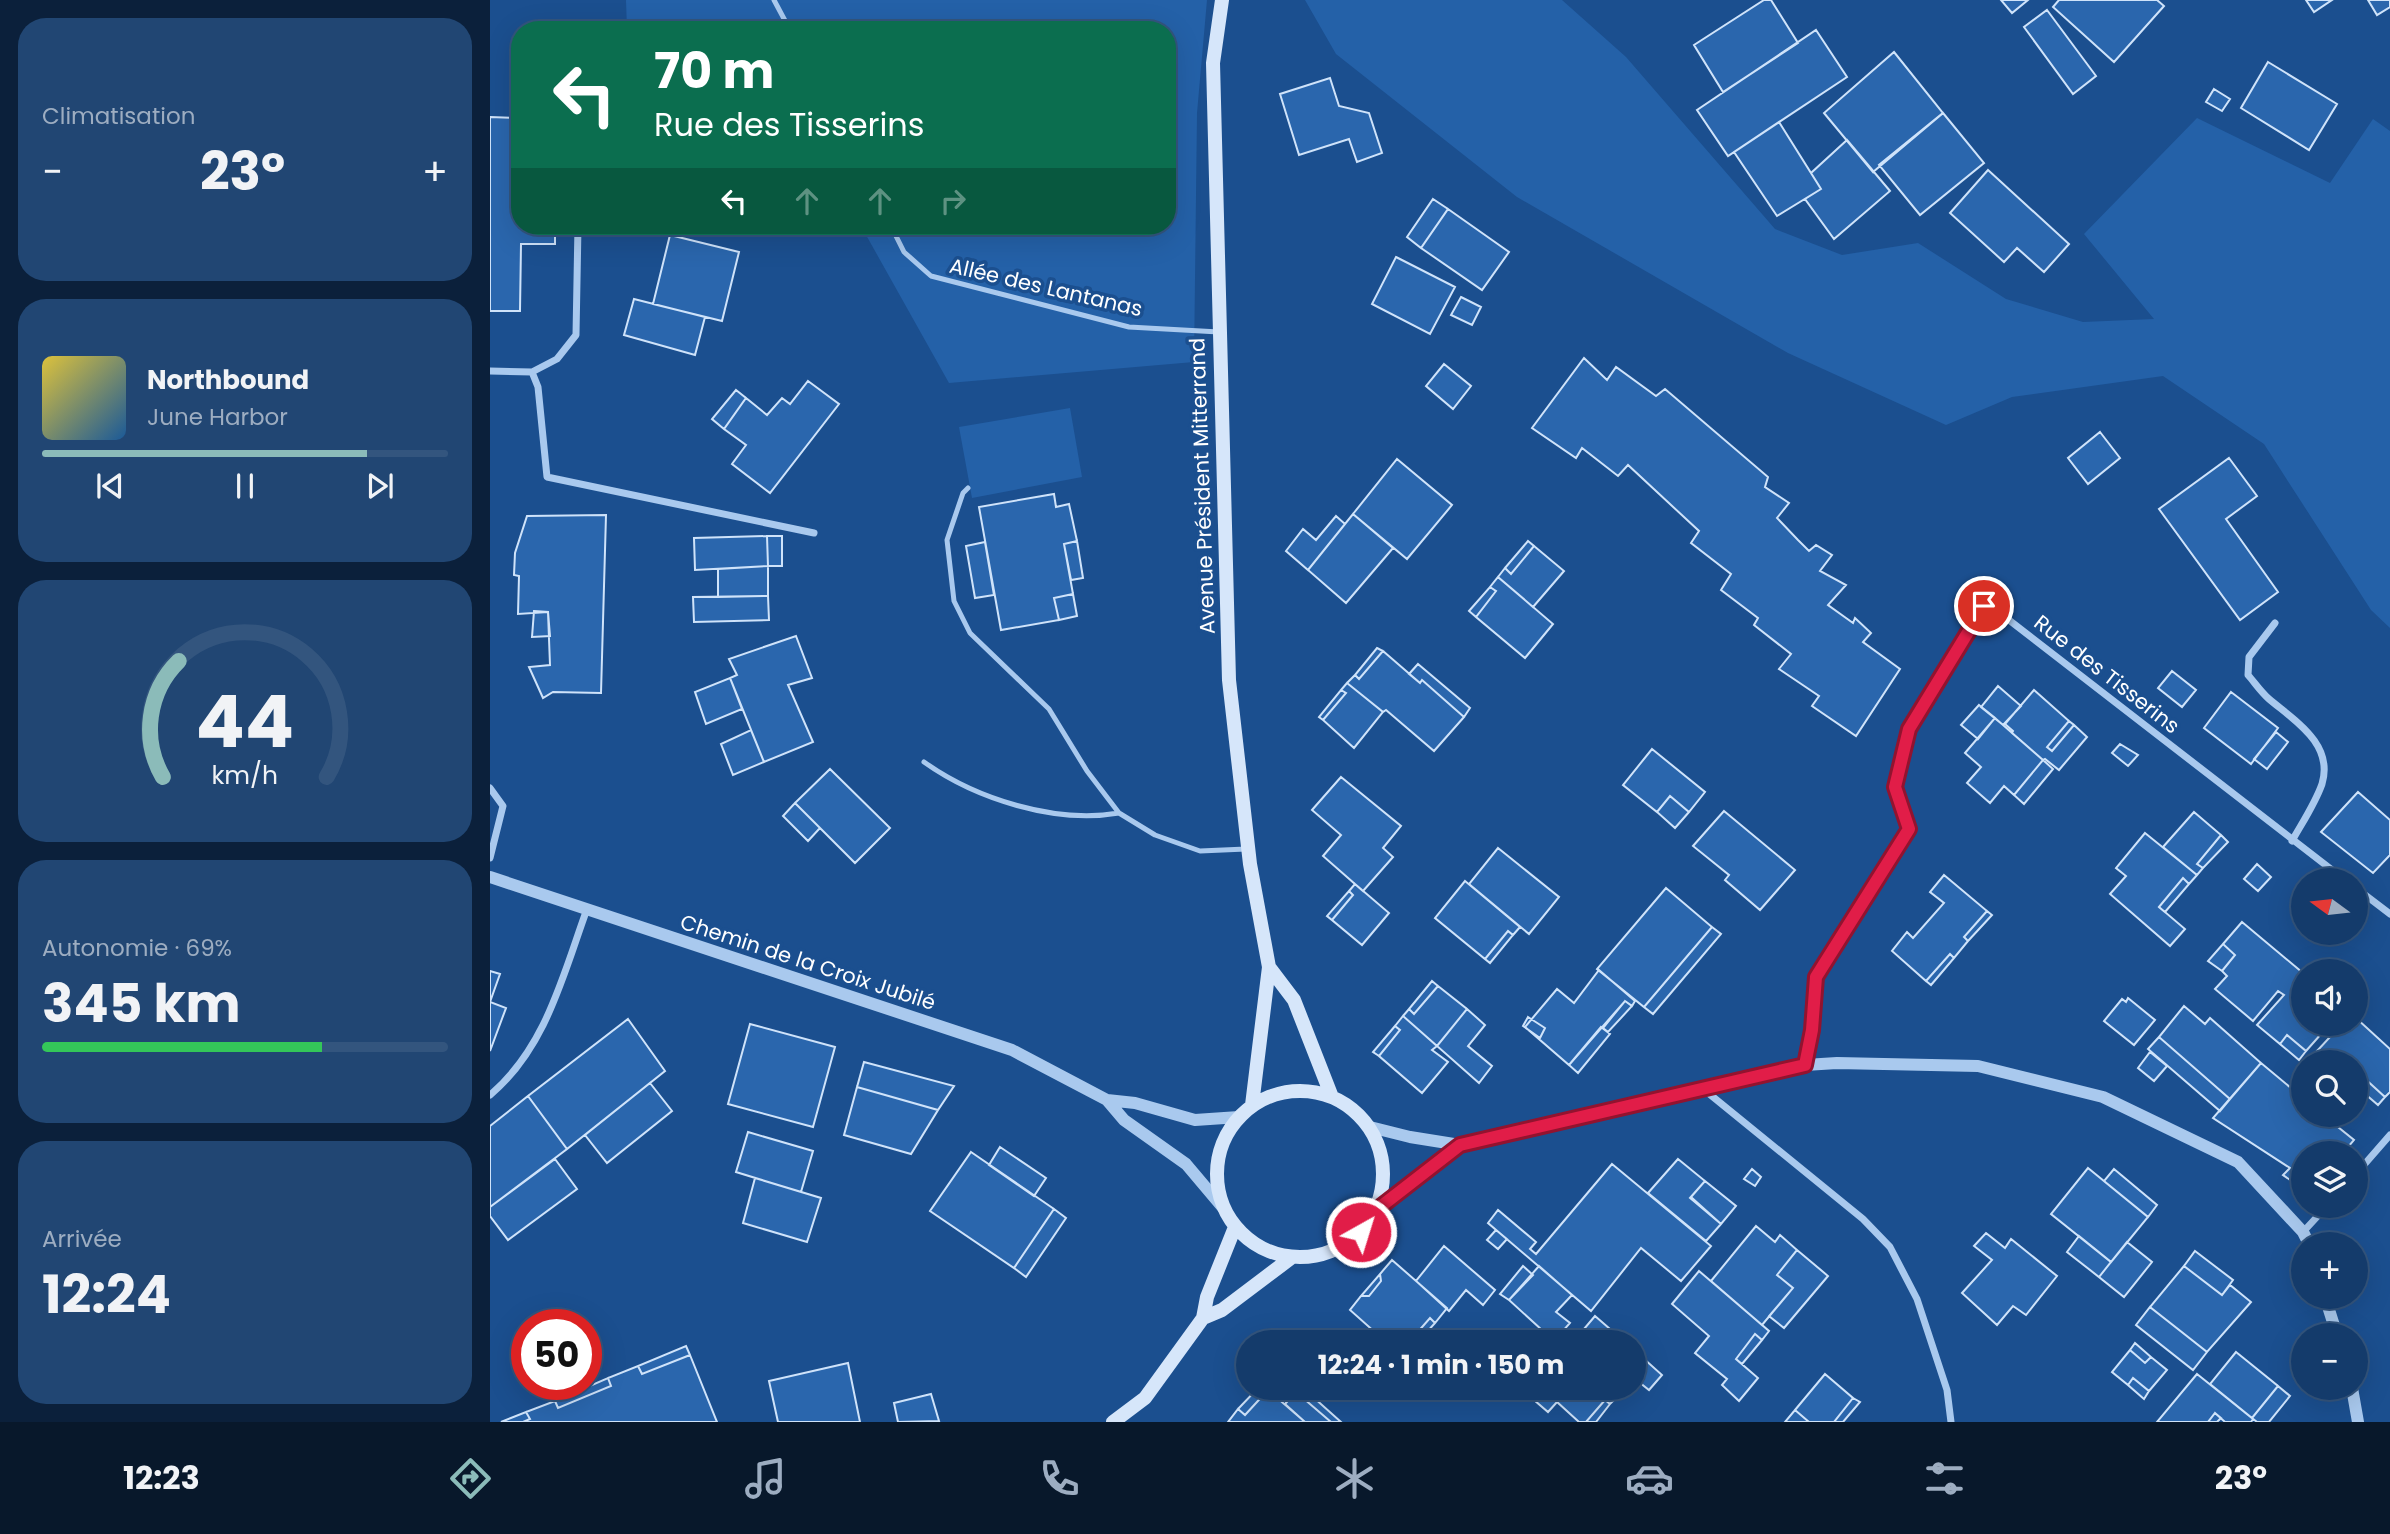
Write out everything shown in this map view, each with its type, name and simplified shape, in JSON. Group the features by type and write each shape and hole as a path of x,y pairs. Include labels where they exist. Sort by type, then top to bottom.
{"main road":[{"name":"Avenue Président Mitterrand","path":"1222,0 1213,63 1229,680 1249,849 1269,967 1252,1105"},
{"name":"Avenue Président Mitterrand","path":"1269,967 1294,1000 1332,1097"},
{"path":"1291,1091 1312,1091 1332,1097 1354,1109 1370,1127 1381,1154 1384,1183 1375,1211 1361,1232 1341,1248 1317,1257 1291,1258 1270,1253 1251,1243 1235,1227 1224,1209 1217,1185 1217,1161 1225,1137 1239,1117 1252,1105 1271,1096 1291,1091"},
{"path":"1113,1422 1145,1398 1203,1318 1207,1297 1235,1227"},
{"path":"1203,1318 1222,1310 1291,1258"}],"street":[{"path":"490,371 532,372 557,359 576,335 578,235"},
{"path":"532,372 538,387 547,477 814,533"},
{"name":"Rue des Tisserins","path":"1805,1065 1812,1030 1816,977 1909,829 1895,787 1909,729 1984,606 1996,610 2329,868"},
{"path":"2275,624 2249,657 2248,675 2266,697 2304,726 2322,751 2323,781 2316,800 2292,841"},
{"path":"490,788 503,806 490,858"},
{"name":"Chemin de la Croix Jubilé","path":"490,877 1012,1050 1107,1100 1135,1103 1195,1120 1239,1117"},
{"path":"2368,897 2390,914"},
{"path":"490,1095 525,1058 546,1022 587,908"},
{"path":"1370,1127 1460,1145 1805,1065 1978,1066 2103,1097 2238,1162 2301,1232"},
{"path":"1702,1088 1863,1219 1890,1247 1917,1299 1947,1390 1951,1422"},
{"name":"Chemin de la Croix Jubilé","path":"1107,1100 1124,1120 1186,1164 1224,1209"},
{"path":"2368,1160 2390,1135"},
{"path":"1375,1211 1460,1145"},
{"path":"2354,1400 2358,1422"}],"lane":[{"path":"774,0 785,21"},
{"name":"Allée des Lantanas","path":"896,235 904,252 931,275 1129,327 1219,332"},
{"path":"968,488 963,493 947,540 954,601 971,633 1049,709 1087,771 1119,813 1155,835 1200,851 1249,849"},
{"path":"924,762 948,779 977,793 1039,810 1094,817 1119,813"}],"shaded area":[{"path":"626,0 1207,0 1197,113 1194,362 949,383 866,235 1176,235 1176,21 627,21"},
{"path":"1305,0 1562,0 1626,57 1775,229 1842,255 1918,243 2006,299 2083,322 2154,319 2084,234 2197,118 2330,183 2373,119 2390,131 2390,628 2371,610 2264,444 2163,376 2012,397 1946,425 1788,353 1517,197 1336,54"},
{"path":"1070,408 1082,477 972,498 959,427"}],"building":[{"path":"1764,0 1771,0 1798,43 1723,92 1694,45"},
{"path":"2001,0 2028,0 2012,13"},
{"path":"2059,0 2157,0 2164,6 2114,62 2053,7"},
{"path":"2306,0 2332,0 2314,12"},
{"path":"2368,0 2390,0 2390,7 2377,15"},
{"path":"2047,10 2096,76 2073,94 2024,27"},
{"path":"1816,30 1847,77 1728,156 1697,110"},
{"path":"1894,52 1943,113 1873,172 1824,113"},
{"path":"2268,62 2337,104 2309,150 2241,108"},
{"path":"1330,78 1339,106 1369,113 1382,153 1357,162 1349,139 1299,155 1280,94"},
{"path":"2214,89 2230,99 2222,111 2206,102"},
{"path":"1943,113 1984,163 1920,215 1879,165"},
{"path":"490,117 511,118 511,235 555,235 555,244 521,244 520,311 490,311"},
{"path":"1779,122 1821,189 1777,216 1734,152"},
{"path":"1847,140 1890,191 1834,239 1805,199 1821,189 1811,173"},
{"path":"1988,170 2069,244 2044,272 2017,248 2004,262 1950,213"},
{"path":"1433,199 1448,209 1421,248 1407,237"},
{"path":"1448,209 1509,252 1482,290 1421,248"},
{"path":"670,235 739,252 722,321 653,304"},
{"path":"1396,257 1455,287 1430,334 1372,304"},
{"path":"1461,297 1481,307 1472,325 1451,315"},
{"path":"634,299 705,317 695,355 624,335"},
{"path":"1584,358 1607,380 1616,367 1656,396 1665,389 1768,477 1765,487 1789,503 1777,518 1809,551 1816,545 1832,555 1820,571 1846,585 1828,605 1853,623 1855,618 1871,633 1863,642 1900,669 1856,736 1812,706 1819,696 1779,669 1791,654 1754,625 1758,618 1721,590 1731,574 1691,543 1699,531 1628,465 1618,476 1582,448 1576,458 1532,428"},
{"path":"1444,364 1471,386 1453,409 1426,386"},
{"path":"808,381 839,404 770,493 732,464 746,445 724,429 746,398 767,415 782,398 790,404"},
{"path":"736,390 746,398 724,429 712,419"},
{"path":"2100,432 2120,458 2088,484 2068,458"},
{"path":"2229,458 2257,496 2226,519 2278,592 2240,620 2159,509"},
{"path":"1397,459 1452,505 1407,559 1353,514"},
{"path":"1054,494 1056,507 1069,504 1077,541 1064,544 1073,594 1054,598 1059,620 1001,630 979,507"},
{"path":"1353,514 1393,548 1346,603 1308,570"},
{"path":"606,515 601,693 553,692 543,698 529,667 550,665 548,612 518,614 519,576 514,575 515,553 527,516"},
{"path":"1336,516 1345,524 1308,570 1286,551 1303,529 1316,540"},
{"path":"767,536 782,536 782,566 768,566"},
{"path":"767,536 768,566 695,570 694,538"},
{"path":"1077,541 1083,578 1071,580 1064,544"},
{"path":"1528,541 1534,546 1511,574 1505,568"},
{"path":"985,542 994,595 975,598 966,546"},
{"path":"1534,546 1564,571 1533,607 1498,577 1505,568 1511,574"},
{"path":"768,566 768,596 718,597 718,569"},
{"path":"1498,577 1553,624 1525,658 1476,617 1496,591 1490,587"},
{"path":"1490,587 1496,591 1476,617 1469,611"},
{"path":"1073,594 1077,616 1059,620 1054,598"},
{"path":"768,596 769,620 694,622 693,597"},
{"path":"534,611 548,612 550,636 532,637"},
{"path":"796,636 812,678 788,685 813,742 764,762 730,678 737,675 729,659"},
{"path":"1377,648 1383,651 1359,679 1355,675"},
{"path":"1383,651 1420,683 1422,680 1464,717 1434,751 1386,710 1383,712 1347,683 1355,675 1359,679"},
{"path":"1418,664 1470,708 1464,717 1422,680 1420,683 1409,674"},
{"path":"2172,671 2196,690 2182,707 2158,688"},
{"path":"730,678 742,709 706,724 695,692"},
{"path":"1347,683 1383,712 1354,748 1323,720 1346,693 1341,690"},
{"path":"1998,686 2021,706 2003,725 1981,707"},
{"path":"1341,690 1346,693 1323,720 1319,717"},
{"path":"2034,690 2069,721 2047,747 2052,751 2074,725 2087,737 2059,770 2043,760 2005,724"},
{"path":"2231,692 2278,728 2251,764 2204,728"},
{"path":"1979,705 1995,718 1978,739 1961,725"},
{"path":"1995,718 2043,760 2014,795 2004,786 1990,803 1967,783 1981,767 1965,753"},
{"path":"2069,721 2074,725 2052,751 2047,747"},
{"path":"751,730 764,762 733,775 721,744"},
{"path":"2276,732 2288,742 2267,769 2254,759"},
{"path":"2120,744 2138,755 2128,766 2112,753"},
{"path":"1652,749 1705,792 1689,812 1670,796 1657,812 1623,785"},
{"path":"2043,760 2053,769 2024,804 2014,795"},
{"path":"830,769 890,828 855,863 795,803"},
{"path":"1341,777 1401,826 1383,848 1393,857 1363,891 1323,856 1341,835 1312,810"},
{"path":"2358,792 2390,820 2390,855 2373,873 2321,832"},
{"path":"1670,796 1689,812 1675,828 1657,812"},
{"path":"795,803 820,828 808,841 783,816"},
{"path":"1724,811 1795,870 1760,910 1725,880 1729,875 1693,846"},
{"path":"2194,812 2221,835 2197,864 2203,868 2197,875 2163,847"},
{"path":"2145,833 2197,875 2189,884 2183,878 2159,907 2185,929 2170,946 2110,894 2126,876 2116,868"},
{"path":"2221,835 2228,842 2203,868 2197,864"},
{"path":"1498,848 1559,897 1529,934 1469,884"},
{"path":"2257,864 2271,877 2258,891 2244,879"},
{"path":"1944,875 1987,911 1964,937 1968,941 1954,958 1950,954 1926,981 1892,951 1907,932 1913,938 1944,903 1930,892"},
{"path":"2183,878 2189,884 2165,912 2159,907"},
{"path":"1465,881 1520,927 1513,935 1508,931 1485,959 1435,918"},
{"path":"1355,884 1389,913 1362,945 1332,920 1353,895 1349,891"},
{"path":"1666,888 1712,927 1644,1007 1597,969"},
{"path":"1349,891 1353,895 1332,920 1327,916"},
{"path":"1987,911 1992,915 1968,941 1964,937"},
{"path":"2242,922 2291,963 2291,1036 2319,1036 2307,1050 2287,1035 2280,1044 2257,1025 2284,995 2278,991 2253,1021 2215,989 2227,976 2222,971 2235,955 2223,944"},
{"path":"1712,927 1721,934 1653,1014 1644,1007"},
{"path":"1508,931 1513,935 1490,963 1485,959"},
{"path":"2223,944 2235,955 2222,971 2208,961"},
{"path":"1950,954 1954,958 1931,985 1926,981"},
{"path":"1599,970 1635,1001 1632,1006 1625,1001 1569,1065 1525,1027 1557,989 1574,1003"},
{"path":"490,971 500,974 490,1002"},
{"path":"1432,981 1438,986 1414,1014 1409,1009"},
{"path":"1438,986 1467,1009 1437,1046 1403,1016 1409,1009 1414,1014"},
{"path":"2128,998 2155,1020 2134,1045 2104,1021 2122,999 2126,1002"},
{"path":"1625,1001 1632,1006 1608,1032 1603,1028"},
{"path":"490,1002 506,1008 490,1051"},
{"path":"2184,1006 2205,1024 2210,1018 2261,1063 2230,1099 2159,1037"},
{"path":"1467,1009 1485,1025 1468,1046 1492,1066 1479,1083 1437,1046"},
{"path":"1403,1016 1437,1046 1432,1050 1448,1062 1422,1093 1379,1056 1400,1030 1395,1026"},
{"path":"1528,1017 1545,1028 1540,1038 1523,1026"},
{"path":"628,1019 665,1071 567,1149 528,1096"},
{"path":"750,1024 835,1047 813,1127 728,1104"},
{"path":"1395,1026 1400,1030 1379,1056 1373,1052"},
{"path":"1601,1027 1610,1034 1578,1073 1569,1065"},
{"path":"2368,1029 2390,1049 2390,1092 2385,1097 2368,1082 2368,1050 2318,1050 2331,1036 2368,1036"},
{"path":"2287,1035 2305,1050 2291,1050 2291,1053 2280,1044"},
{"path":"2159,1037 2230,1099 2220,1111 2148,1049"},
{"path":"2150,1052 2167,1066 2154,1081 2138,1068"},
{"path":"864,1062 954,1086 938,1110 857,1087"},
{"path":"2261,1063 2291,1088 2291,1127 2338,1127 2354,1140 2291,1141 2291,1181 2283,1175 2290,1168 2213,1118"},
{"path":"2368,1082 2385,1097 2378,1105 2368,1096"},
{"path":"650,1083 672,1111 607,1163 585,1135"},
{"path":"857,1087 938,1110 911,1154 844,1135"},
{"path":"528,1096 567,1149 490,1207 490,1126"},
{"path":"748,1132 813,1151 801,1192 736,1172"},
{"path":"1000,1147 1046,1178 1034,1196 989,1165"},
{"path":"971,1152 1054,1209 1014,1268 930,1211"},
{"path":"555,1159 577,1189 508,1240 490,1216 490,1207"},
{"path":"1678,1159 1705,1181 1690,1198 1721,1224 1706,1241 1648,1193"},
{"path":"1612,1164 1711,1246 1681,1281 1641,1248 1591,1311 1488,1223 1498,1210 1536,1242 1530,1249 1536,1254"},
{"path":"2088,1168 2148,1217 2111,1262 2051,1214"},
{"path":"1752,1169 1761,1177 1755,1186 1744,1179"},
{"path":"2114,1169 2157,1205 2148,1217 2104,1181"},
{"path":"755,1178 821,1198 807,1242 743,1223"},
{"path":"1705,1181 1736,1206 1721,1224 1691,1197"},
{"path":"1054,1209 1066,1218 1026,1277 1014,1268"},
{"path":"1756,1226 1775,1242 1780,1235 1797,1250 1777,1275 1793,1288 1762,1325 1711,1281"},
{"path":"1496,1230 1507,1239 1498,1249 1487,1240"},
{"path":"1986,1233 2005,1248 2011,1239 2057,1276 2026,1315 2013,1306 1997,1325 1962,1293 1992,1260 1974,1246"},
{"path":"2079,1236 2111,1262 2099,1277 2067,1252"},
{"path":"2127,1242 2152,1262 2124,1297 2099,1277"},
{"path":"1444,1246 1495,1290 1483,1305 1466,1290 1449,1311 1416,1281"},
{"path":"1797,1250 1828,1276 1784,1328 1769,1316 1793,1288 1777,1275"},
{"path":"2195,1251 2233,1280 2222,1295 2184,1266"},
{"path":"1392,1260 1447,1308 1435,1323 1430,1318 1420,1330 1372,1330 1350,1310 1361,1296 1369,1296 1381,1281 1380,1274"},
{"path":"1523,1266 1533,1275 1509,1300 1500,1294"},
{"path":"1539,1266 1572,1295 1556,1312 1570,1323 1564,1330 1542,1330 1509,1300"},
{"path":"2184,1266 2222,1295 2230,1285 2251,1302 2207,1352 2150,1307"},
{"path":"1699,1271 1769,1331 1762,1340 1755,1334 1736,1359 1758,1378 1739,1401 1722,1385 1727,1379 1695,1353 1709,1336 1672,1304"},
{"path":"1380,1274 1381,1281 1369,1296 1361,1296"},
{"path":"2150,1307 2207,1352 2193,1370 2136,1325"},
{"path":"1595,1316 1611,1330 1583,1330"},
{"path":"1430,1318 1435,1323 1429,1330 1420,1330"},
{"path":"1755,1334 1762,1340 1742,1364 1736,1359"},
{"path":"2135,1343 2151,1357 2145,1363 2130,1350"},
{"path":"686,1346 690,1355 642,1374 638,1366"},
{"path":"2130,1350 2145,1363 2151,1357 2167,1370 2149,1391 2133,1378 2128,1385 2112,1372"},
{"path":"2236,1352 2278,1386 2252,1418 2210,1384"},
{"path":"690,1355 717,1422 523,1422 530,1419 526,1412 555,1401 558,1408 577,1400 602,1400 602,1390 611,1386 608,1378 638,1366 642,1374"},
{"path":"1646,1361 1662,1375 1649,1390 1646,1388"},
{"path":"848,1363 860,1422 778,1422 769,1381"},
{"path":"1825,1374 1853,1398 1834,1422 1809,1422 1795,1410"},
{"path":"2197,1374 2253,1419 2251,1422 2225,1422 2215,1413 2208,1422 2157,1422"},
{"path":"608,1378 611,1386 602,1390 602,1381"},
{"path":"2133,1378 2149,1391 2144,1399 2128,1385"},
{"path":"2278,1386 2290,1396 2269,1422 2257,1422 2252,1418"},
{"path":"931,1394 939,1421 898,1422 894,1403"},
{"path":"1853,1398 1860,1402 1843,1422 1834,1422"},
{"path":"557,1400 577,1400 558,1408 555,1401"},
{"path":"1247,1400 1259,1400 1245,1415 1238,1409"},
{"path":"1259,1400 1280,1400 1305,1422 1228,1422 1238,1409 1245,1415"},
{"path":"1289,1400 1305,1400 1331,1422 1305,1422 1285,1404"},
{"path":"1305,1400 1316,1400 1341,1422 1331,1422"},
{"path":"1534,1400 1605,1400 1586,1422 1579,1422 1557,1402 1548,1412"},
{"path":"1605,1400 1610,1404 1596,1422 1586,1422"},
{"path":"1795,1410 1809,1422 1785,1422"},
{"path":"526,1412 530,1419 523,1422 501,1422"},
{"path":"2215,1413 2221,1418 2217,1422 2208,1422"}],"route":[{"path":"1361,1232 1375,1211 1460,1145 1805,1065 1812,1030 1816,977 1909,829 1895,787 1909,729 1984,606"}]}
